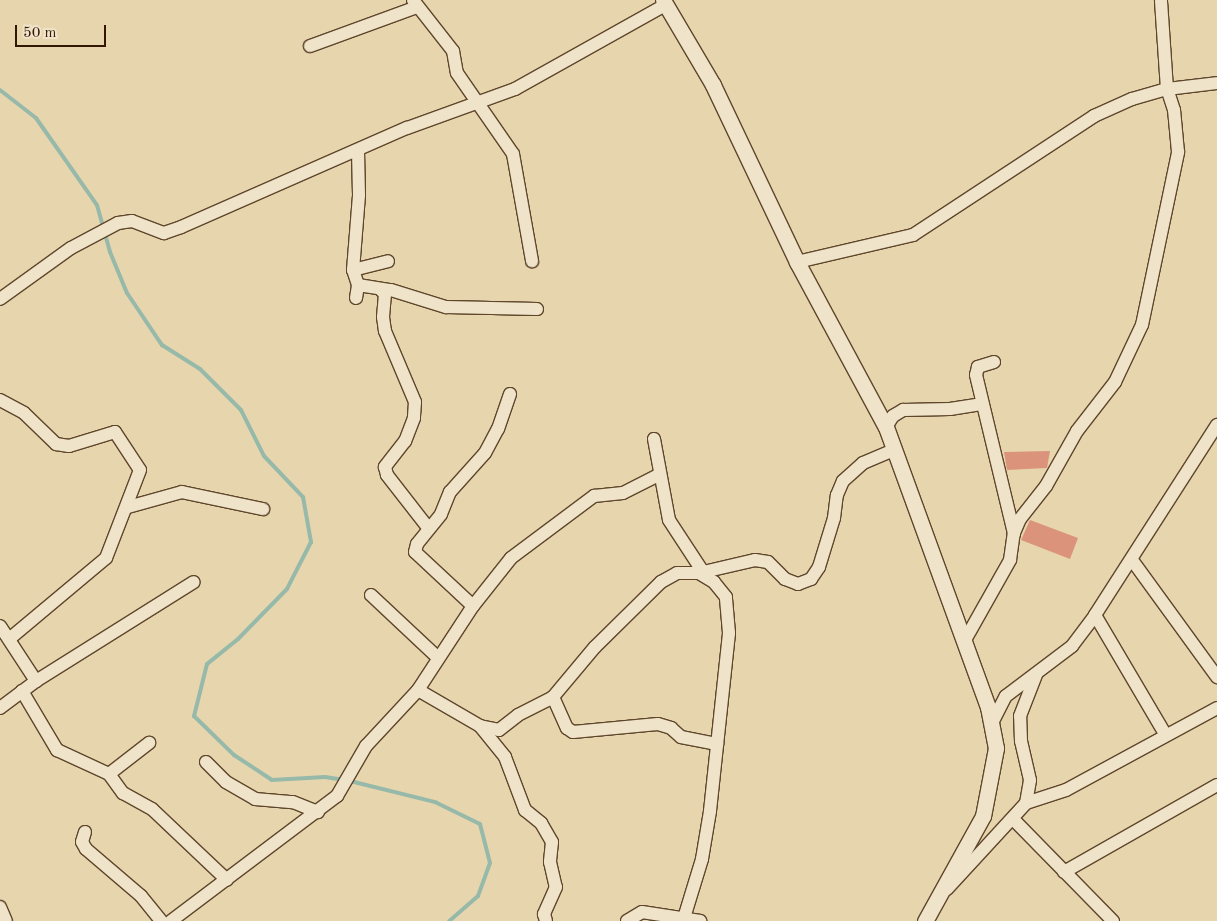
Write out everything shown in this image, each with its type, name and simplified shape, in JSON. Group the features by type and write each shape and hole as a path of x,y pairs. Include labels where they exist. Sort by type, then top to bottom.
{"street":[{"path":"965,640 1010,560 1014,533 1020,519 1046,486 1077,431 1115,382 1142,325 1178,152 1174,110 1167,89 1161,0"},
{"path":"310,46 415,3 453,51 456,73 475,103 488,116 513,154 532,261"},
{"path":"0,299 71,248 118,223 132,221 159,232 170,232 358,152 407,128 515,89 664,3 713,85 797,262 886,427 965,640 992,723 994,768 984,816 924,921"},
{"path":"797,262 913,235 1094,116 1132,99 1167,89 1217,83"},
{"path":"356,298 358,285 353,270 359,195 358,152"},
{"path":"353,270 388,262"},
{"path":"358,285 380,288 446,307 537,309"},
{"path":"380,288 385,294 383,317 386,331 415,402 414,418 405,441 386,467 387,475 429,529"},
{"path":"994,362 976,371 1014,533"},
{"path":"473,606 415,552 450,492 485,453 498,429 510,394"},
{"path":"0,400 24,413 56,444 69,446 115,432 140,466 128,506 106,558 9,639"},
{"path":"886,427 893,416 903,410 950,409 983,404"},
{"path":"992,723 1006,696 1072,646 1132,560 1217,425"},
{"path":"654,439 658,475 669,520 701,572 714,582 726,596 730,614 724,700 702,859 684,918"},
{"path":"418,690 480,726 499,730 518,715 553,697 595,647 661,582 677,572 701,572 755,560 768,562 785,579 798,584 811,579 819,567 834,518 837,495 843,481 863,463 894,450"},
{"path":"172,921 337,796 366,746 418,690 473,606 511,558 594,496 623,493 658,475"},
{"path":"128,506 182,492 264,508"},
{"path":"1132,560 1217,677"},
{"path":"714,582 723,566"},
{"path":"0,708 36,681 194,582"},
{"path":"371,595 438,658"},
{"path":"1095,615 1165,734"},
{"path":"0,626 36,681"},
{"path":"940,896 1026,803 1030,780 1021,741 1020,716 1036,675"},
{"path":"22,691 57,750 109,774 123,792 152,808 227,880"},
{"path":"553,697 567,728 573,732 658,724 671,728 682,737 717,744"},
{"path":"1026,803 1066,790 1165,734 1217,708"},
{"path":"480,726 506,757 524,810 541,823 552,842 550,862 556,887 544,914 546,921"},
{"path":"109,774 150,743"},
{"path":"206,762 226,782 255,799 293,802 318,812"},
{"path":"1064,872 1217,785"},
{"path":"1013,819 1113,921"},
{"path":"85,832 82,842 86,850 141,896 161,921"},
{"path":"0,907 6,921"},
{"path":"627,921 642,912 700,921"}],"building":[{"path":"1050,451 1047,468 1007,470 1004,452"},
{"path":"1030,520 1078,538 1070,559 1021,540"}],"waterway":[{"path":"0,90 36,118 97,205 110,252 127,293 162,345 200,369 241,410 264,456 303,497 311,542 287,589 238,639 207,664 194,716 234,755 272,780 325,777 343,780"},
{"path":"350,781 435,802 480,824 490,863 478,896 449,921"}]}
